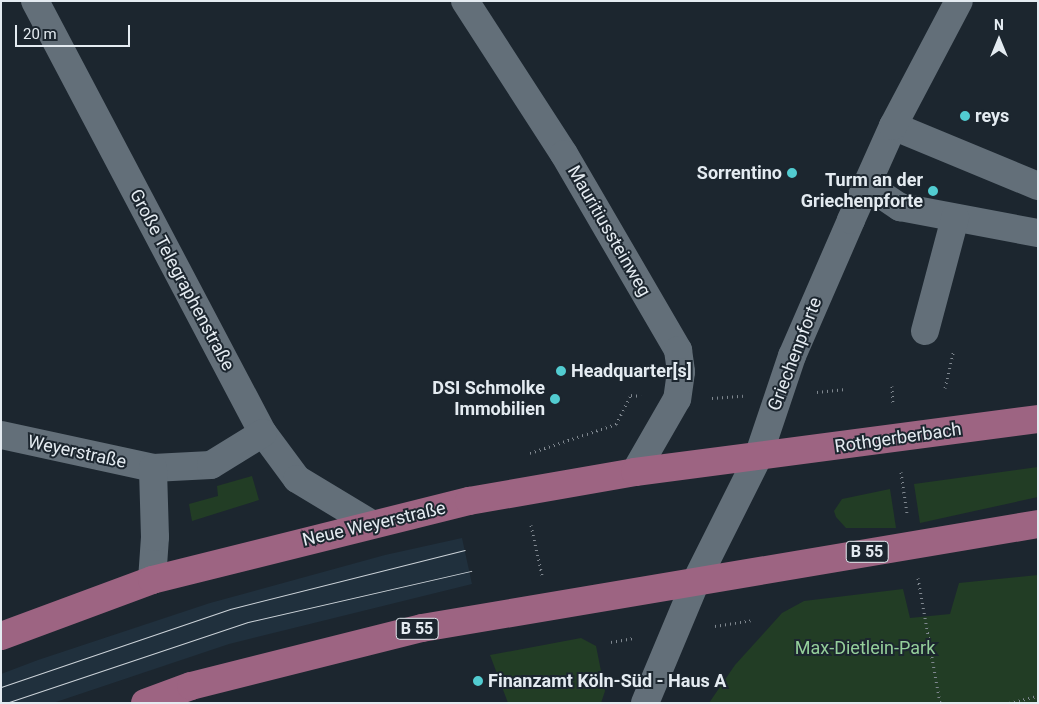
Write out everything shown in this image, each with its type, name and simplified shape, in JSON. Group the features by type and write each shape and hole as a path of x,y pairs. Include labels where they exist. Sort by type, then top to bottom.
{"main road":[{"name":"Rothgerberbach","path":"758,457 1038,419"},
{"name":"Neue Weyerstraße","path":"1,636 152,580 370,523 635,472 758,457"},
{"name":"B 55","path":"144,703 191,686 422,628 1038,524"}],"street":[{"name":"Große Telegraphenstraße","path":"35,1 263,433 297,479 370,523"},
{"name":"Mauritiussteinweg","path":"465,1 564,154 678,350 681,372 677,399 635,472"},
{"name":"Griechenpforte","path":"645,703 696,581 758,457 792,356 893,126 959,1"},
{"path":"893,126 1038,186"},
{"path":"867,186 900,207 1038,233"},
{"path":"925,331 956,218"},
{"name":"Weyerstraße","path":"1,435 154,468 211,465 263,433"},
{"path":"152,580 154,468"}],"path":[{"path":"892,386 894,408"},
{"path":"813,392 846,389"},
{"path":"527,454 572,442 616,424 631,395 650,396"},
{"path":"703,398 750,396"},
{"path":"903,487 907,516"},
{"path":"530,519 542,576"},
{"path":"916,572 940,703"},
{"path":"1009,703 1038,696"}],"shaded area":[{"path":"462,538 472,584 229,644 53,703 1,703 1,674 38,660 210,603 385,555"}],"green space":[{"path":"1038,467 1038,497 920,523 914,484"},
{"path":"252,476 259,500 192,521 189,504 218,496 217,486"},
{"path":"890,489 896,528 846,528 836,517 834,511 842,499"},
{"name":"Max-Dietlein-Park","path":"1038,575 1038,703 709,703 735,665 782,613 804,601 903,589 910,618 950,614 959,583"},
{"path":"581,638 596,646 605,691 601,703 508,703 490,655"}],"tram line":[{"path":"1,687 230,609 465,550"},
{"path":"6,703 248,622 471,571"}],"place":[{"name":"reys","path":"965,116"},
{"name":"Sorrentino","path":"792,173"},
{"name":"Turm an der Griechenpforte","path":"933,191"},
{"name":"Headquarter[s]","path":"561,371"},
{"name":"DSI Schmolke Immobilien","path":"555,399"},
{"name":"Finanzamt Köln-Süd - Haus A","path":"478,681"}]}
